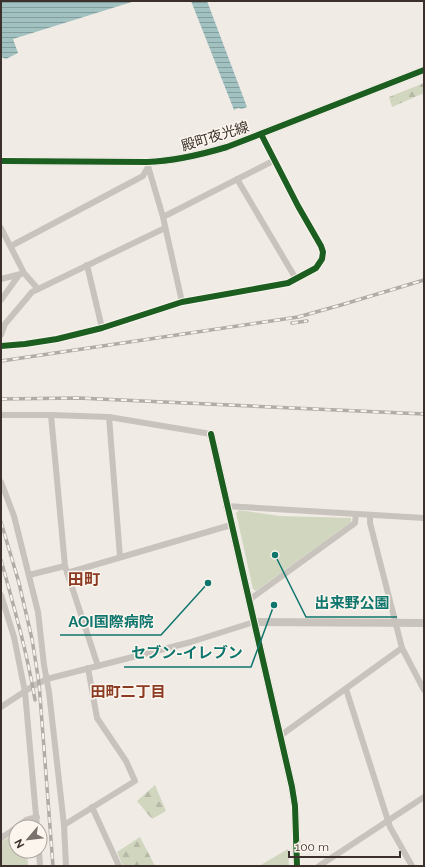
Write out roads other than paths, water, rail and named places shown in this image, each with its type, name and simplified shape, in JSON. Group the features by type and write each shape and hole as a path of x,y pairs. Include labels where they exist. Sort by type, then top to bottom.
{"street":[{"name":"殿町夜光線","path":"1,161 148,165 194,156 227,147 424,70"},
{"path":"1,346 57,339 102,328 182,302 288,284 316,268 322,259 323,252 321,246 260,134"},
{"path":"163,217 275,160"},
{"path":"148,165 163,217 182,302"},
{"path":"11,246 143,176 148,165"},
{"path":"236,179 296,280"},
{"path":"1,228 11,246 22,274 38,289"},
{"path":"1,335 5,324 32,292 165,228"},
{"path":"87,265 102,328"},
{"path":"1,279 22,274"},
{"path":"1,300 22,274"},
{"path":"1,415 109,417 211,434 226,506 249,600 295,806 297,866"},
{"path":"51,415 65,566 98,666"},
{"path":"109,417 120,557"},
{"path":"1,482 14,516 38,612 64,825 66,866"},
{"path":"226,506 424,518"},
{"path":"249,600 355,523 356,514"},
{"path":"370,515 370,523 402,648 424,690"},
{"path":"67,573 231,525"},
{"path":"29,575 65,566"},
{"path":"1,595 14,637 25,692 36,817 29,819"},
{"path":"1,707 32,686 47,679 191,642 254,622 424,623"},
{"path":"280,736 402,648"},
{"path":"64,825 135,781 126,761 97,718 88,668"},
{"path":"346,689 388,821 412,866"},
{"path":"319,866 424,797"},
{"path":"92,807 119,866"}],"water":[{"path":"1,1 135,1 13,39 18,53 6,59 1,57"},
{"path":"191,1 207,1 247,107 234,110"}],"railway":[{"path":"1,361 298,317 424,280"},
{"path":"292,323 307,321"},
{"path":"1,399 78,398 424,414"},
{"path":"1,522 19,583 32,639 39,683 53,866"},
{"path":"1,560 24,647 35,700"}],"place":[{"name":"出来野公園","path":"275,555"},
{"name":"AOI国際病院","path":"208,583"},
{"name":"セブン-イレブン","path":"274,605"}],"district":[{"name":"田町","path":"84,579"},
{"name":"田町二丁目","path":"128,692"}]}
